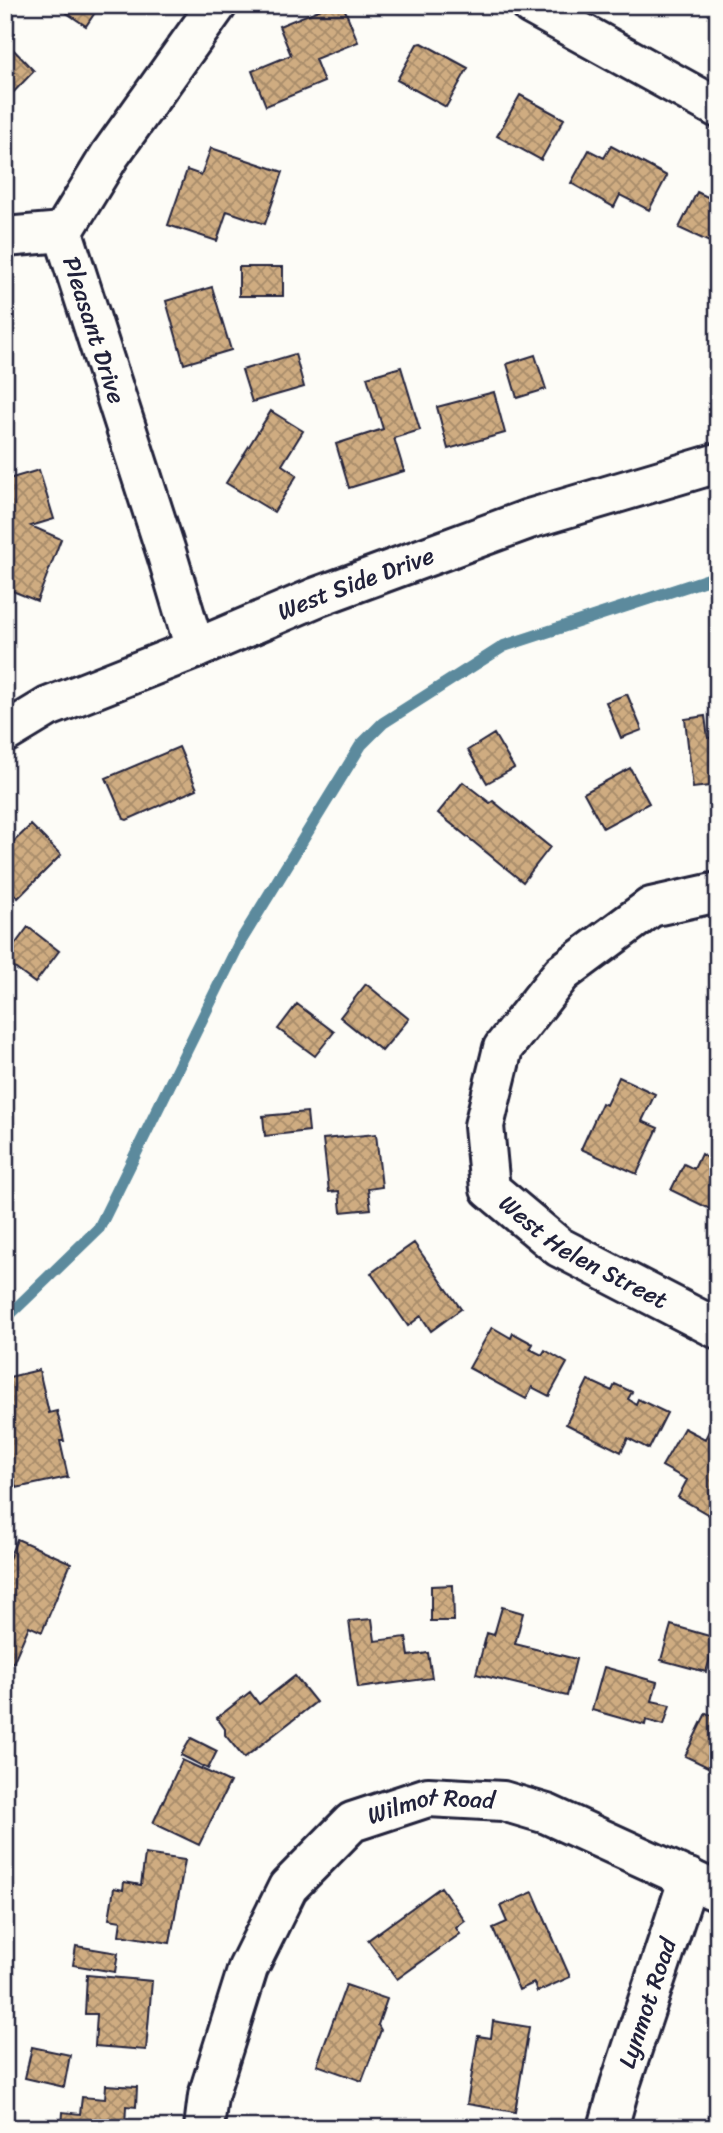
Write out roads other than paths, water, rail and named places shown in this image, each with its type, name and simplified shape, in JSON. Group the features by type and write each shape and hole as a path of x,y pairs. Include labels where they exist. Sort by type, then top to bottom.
{"street":[{"name":"Pleasant Drive","path":"195,649 63,232 110,155 217,5"},
{"path":"531,5 718,108"},
{"path":"5,237 63,232"},
{"name":"West Side Drive","path":"5,733 48,707 317,597 528,519 718,463"},
{"name":"West Helen Street","path":"718,892 651,907 562,973 503,1048 484,1126 490,1189 559,1247 718,1329"},
{"name":"Wilmot Road","path":"204,2128 208,2096 248,1968 288,1887 352,1822 428,1797 503,1801 547,1814 703,1885"},
{"name":"Lynmot Road","path":"608,2128 620,2085 703,1885"}],"waterway":[{"path":"5,1319 99,1228 240,942 361,745 383,723 504,646 718,576"}]}
